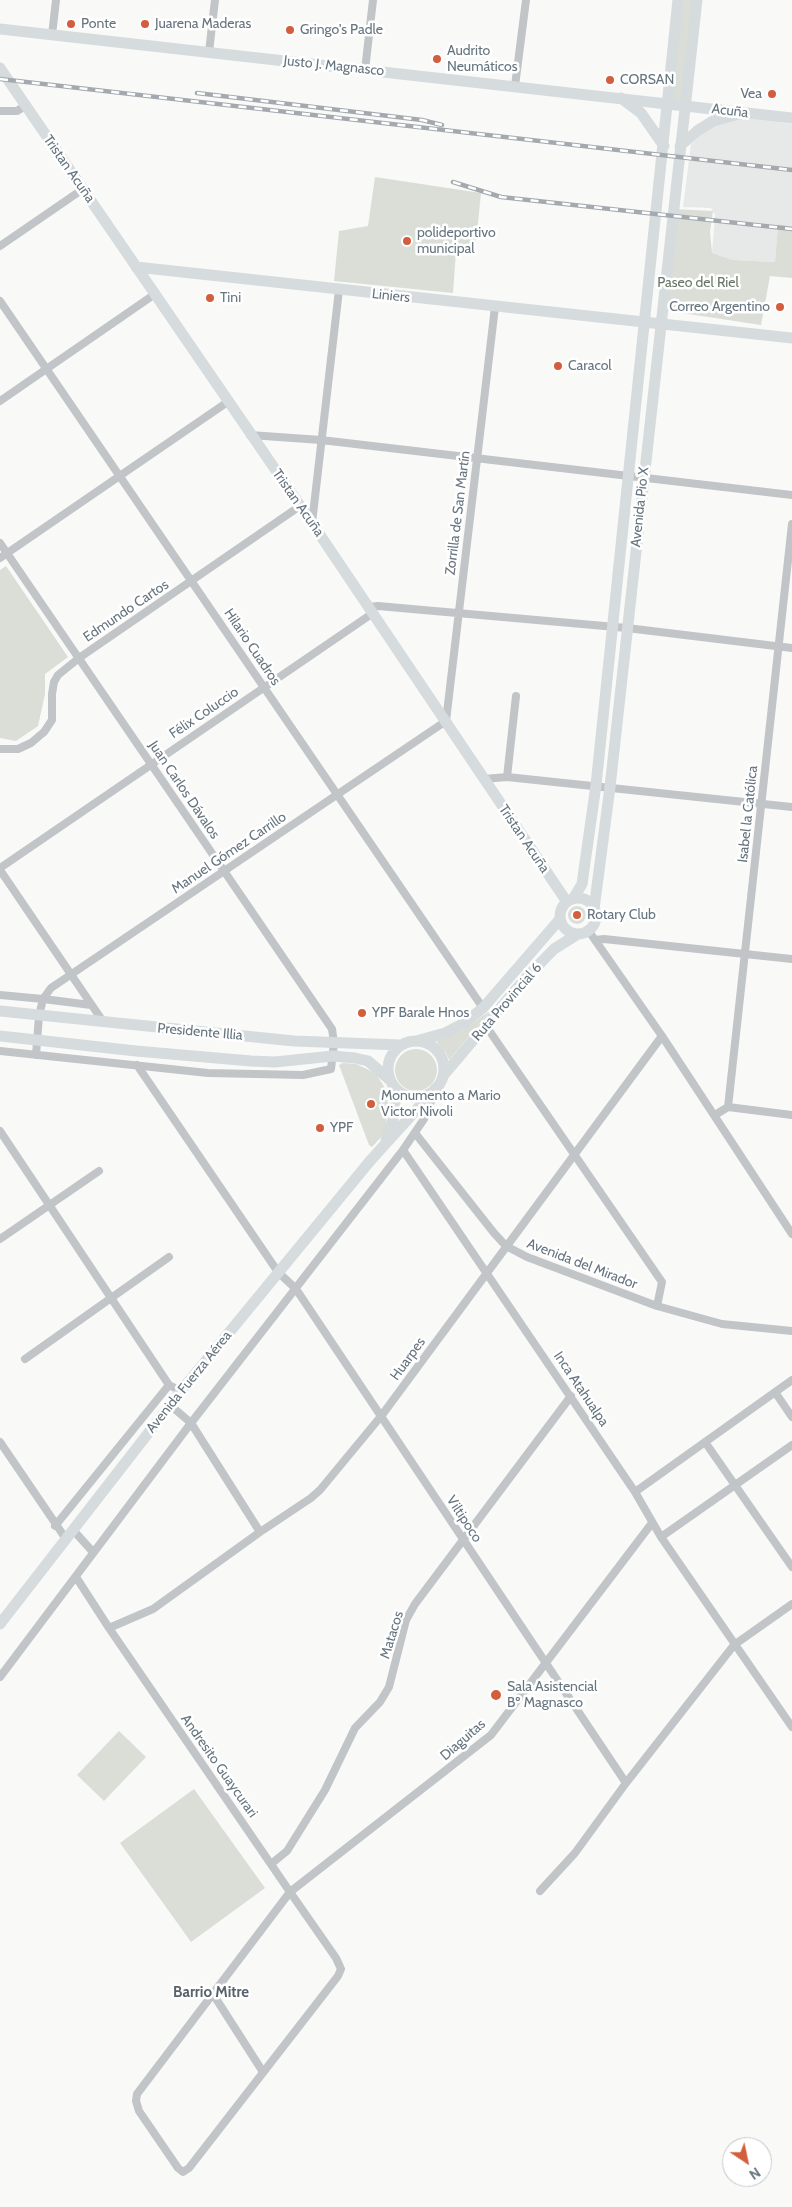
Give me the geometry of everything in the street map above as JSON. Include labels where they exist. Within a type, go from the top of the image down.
[{"type":"main road","name":"Avenida Pio X","points":[[570,900],[582,884],[596,785],[678,0]]},
{"type":"main road","name":"Avenida Pio X","points":[[594,909],[610,787],[697,0]]},
{"type":"main road","name":"Justo J. Magnasco","points":[[0,29],[668,103]]},
{"type":"main road","name":"Tristan Acuña","points":[[0,68],[229,401],[484,779],[570,900]]},
{"type":"main road","points":[[621,98],[641,113],[664,146]]},
{"type":"main road","name":"Acuña","points":[[668,103],[792,118]]},
{"type":"main road","points":[[680,146],[697,131],[713,121],[745,112]]},
{"type":"main road","name":"Liniers","points":[[136,267],[792,338]]},
{"type":"main road","points":[[583,899],[594,909],[595,920],[587,934],[566,930],[560,919],[561,910],[570,900],[583,899]]},
{"type":"main road","name":"Ruta Provincial 6","points":[[416,1041],[445,1033],[464,1023],[483,1008],[560,919]]},
{"type":"main road","name":"Ruta Provincial 6","points":[[384,1144],[439,1084],[523,981],[547,956],[564,941],[587,934]]},
{"type":"main road","name":"Presidente Illia","points":[[0,1011],[104,1023],[334,1044],[401,1045]]},
{"type":"main road","name":"Presidente Illia","points":[[0,1036],[251,1061],[275,1062],[333,1056],[368,1062],[391,1083]]},
{"type":"main road","points":[[384,1144],[393,1120],[395,1104],[391,1083],[388,1064],[390,1056],[401,1045],[416,1041],[432,1046],[438,1052],[442,1060],[439,1084],[422,1096],[406,1095],[391,1083]]},
{"type":"main road","name":"Avenida Fuerza Aérea","points":[[0,1624],[181,1391],[384,1144]]},
{"type":"street","points":[[52,35],[56,0]]},
{"type":"street","points":[[209,52],[216,0]]},
{"type":"street","points":[[365,70],[373,0]]},
{"type":"street","points":[[515,86],[526,0]]},
{"type":"street","points":[[0,111],[17,111],[25,106]]},
{"type":"street","points":[[0,246],[83,189]]},
{"type":"street","points":[[312,523],[339,290]]},
{"type":"street","points":[[0,401],[155,294]]},
{"type":"street","name":"Hilario Cuadros","points":[[0,301],[483,1008]]},
{"type":"street","name":"Zorrilla de San Martín","points":[[446,721],[495,307]]},
{"type":"street","points":[[3,555],[229,401]]},
{"type":"street","points":[[250,434],[477,457],[644,479],[792,495]]},
{"type":"street","name":"Edmundo Cartos","points":[[0,749],[18,749],[31,743],[44,732],[52,720],[54,682],[58,675],[79,658],[300,506]]},
{"type":"street","name":"Isabel la Católica","points":[[728,1108],[792,524]]},
{"type":"street","name":"Juan Carlos Dávalos","points":[[0,543],[3,555],[79,658],[332,1029],[333,1056]]},
{"type":"street","points":[[371,610],[378,606],[627,628],[792,648]]},
{"type":"street","name":"Félix Coluccio","points":[[0,869],[264,688],[371,610]]},
{"type":"street","points":[[506,777],[516,696]]},
{"type":"street","name":"Manuel Gómez Carrillo","points":[[43,998],[51,988],[446,721]]},
{"type":"street","points":[[484,779],[506,777],[596,785],[792,807]]},
{"type":"street","points":[[0,869],[104,1023]]},
{"type":"street","points":[[587,934],[604,939],[792,959]]},
{"type":"street","points":[[587,934],[662,1036],[792,1234]]},
{"type":"street","points":[[0,996],[43,998],[92,1006]]},
{"type":"street","points":[[36,1055],[43,998]]},
{"type":"street","points":[[486,1026],[662,1282],[657,1306]]},
{"type":"street","name":"Huarpes","points":[[109,1628],[153,1610],[320,1490],[382,1415],[662,1036]]},
{"type":"street","points":[[0,1051],[208,1073],[303,1075],[330,1069],[333,1056]]},
{"type":"street","name":"Viltipoco","points":[[136,1065],[278,1272],[296,1289],[382,1415],[626,1783]]},
{"type":"street","points":[[0,1677],[191,1423],[403,1150],[424,1119],[439,1084]]},
{"type":"street","points":[[715,1115],[728,1108],[792,1115]]},
{"type":"street","points":[[0,1131],[170,1385],[181,1391]]},
{"type":"street","name":"Avenida del Mirador","points":[[414,1134],[506,1246],[548,1266],[657,1306],[743,1328],[792,1331]]},
{"type":"street","name":"Inca Atahualpa","points":[[403,1150],[571,1396],[635,1492],[661,1537],[792,1727]]},
{"type":"street","points":[[0,1239],[99,1171]]},
{"type":"street","points":[[25,1360],[169,1257]]},
{"type":"street","points":[[635,1492],[792,1380]]},
{"type":"street","points":[[55,1526],[170,1385]]},
{"type":"street","points":[[775,1392],[792,1417]]},
{"type":"street","name":"Matacos","points":[[271,1864],[287,1851],[325,1790],[355,1728],[380,1702],[389,1687],[406,1620],[415,1604],[571,1396]]},
{"type":"street","points":[[170,1405],[191,1423],[260,1532]]},
{"type":"street","points":[[0,1442],[55,1526],[93,1552]]},
{"type":"street","points":[[705,1442],[792,1567]]},
{"type":"street","points":[[661,1537],[792,1445]]},
{"type":"street","name":"Diaguitas","points":[[264,2072],[189,2168],[183,2172],[178,2168],[139,2111],[136,2102],[137,2094],[290,1892],[482,1744],[491,1735],[652,1523]]},
{"type":"street","name":"Andresito Guaycurari","points":[[76,1577],[336,1958],[341,1969],[338,1976],[264,2072]]},
{"type":"street","points":[[540,1891],[575,1853],[626,1783],[734,1645],[792,1604]]},
{"type":"street","points":[[213,1994],[264,2072]]},
{"type":"shaded area","points":[[744,118],[792,124],[792,226],[778,224],[775,262],[733,260],[712,253],[715,215],[711,208],[683,207],[691,144],[701,134],[715,125]]},
{"type":"green space","points":[[678,0],[697,0],[684,105],[668,103]]},
{"type":"green space","name":"polideportivo municipal","points":[[375,177],[481,193],[475,252],[456,251],[453,293],[334,281],[339,231],[368,226]]},
{"type":"green space","name":"Paseo del Riel","points":[[673,209],[713,211],[710,232],[712,253],[733,260],[775,262],[778,224],[792,226],[792,278],[770,276],[761,325],[662,310]]},
{"type":"green space","points":[[6,566],[68,657],[45,674],[45,694],[38,726],[16,741],[0,738],[0,570]]},
{"type":"green space","points":[[577,906],[583,909],[586,915],[583,921],[577,924],[571,921],[568,915],[571,909]]},
{"type":"green space","points":[[491,1010],[449,1060],[436,1041],[464,1029]]},
{"type":"green space","points":[[420,1049],[428,1052],[434,1058],[437,1070],[434,1082],[428,1088],[412,1091],[404,1088],[398,1082],[395,1066],[398,1058],[404,1052]]},
{"type":"green space","points":[[343,1063],[356,1064],[376,1074],[385,1088],[388,1104],[386,1126],[384,1134],[372,1147],[369,1145],[339,1065]]},
{"type":"green space","points":[[119,1731],[146,1757],[104,1801],[77,1775]]},
{"type":"green space","points":[[194,1789],[265,1888],[191,1942],[120,1843]]},
{"type":"railway","points":[[0,79],[792,170]]},
{"type":"railway","points":[[197,93],[422,120],[442,125]]},
{"type":"railway","points":[[453,182],[501,197],[792,229]]},
{"type":"place","name":"Ponte","points":[[71,24]]},
{"type":"place","name":"Juarena Maderas","points":[[145,24]]},
{"type":"place","name":"Gringo's Padle","points":[[290,30]]},
{"type":"place","name":"Audrito Neumáticos","points":[[437,59]]},
{"type":"place","name":"CORSAN","points":[[610,80]]},
{"type":"place","name":"Vea","points":[[772,94]]},
{"type":"place","name":"polideportivo municipal","points":[[407,241]]},
{"type":"place","name":"Tini","points":[[210,298]]},
{"type":"place","name":"Correo Argentino","points":[[780,307]]},
{"type":"place","name":"Caracol","points":[[558,366]]},
{"type":"place","name":"Rotary Club","points":[[577,915]]},
{"type":"place","name":"YPF Barale Hnos","points":[[362,1013]]},
{"type":"place","name":"Monumento a Mario Victor Nivoli","points":[[371,1104]]},
{"type":"place","name":"YPF","points":[[320,1128]]},
{"type":"place","name":"Sala Asistencial Bº Magnasco","points":[[496,1695]]},
{"type":"district","name":"Barrio Mitre","points":[[211,1993]]}]
